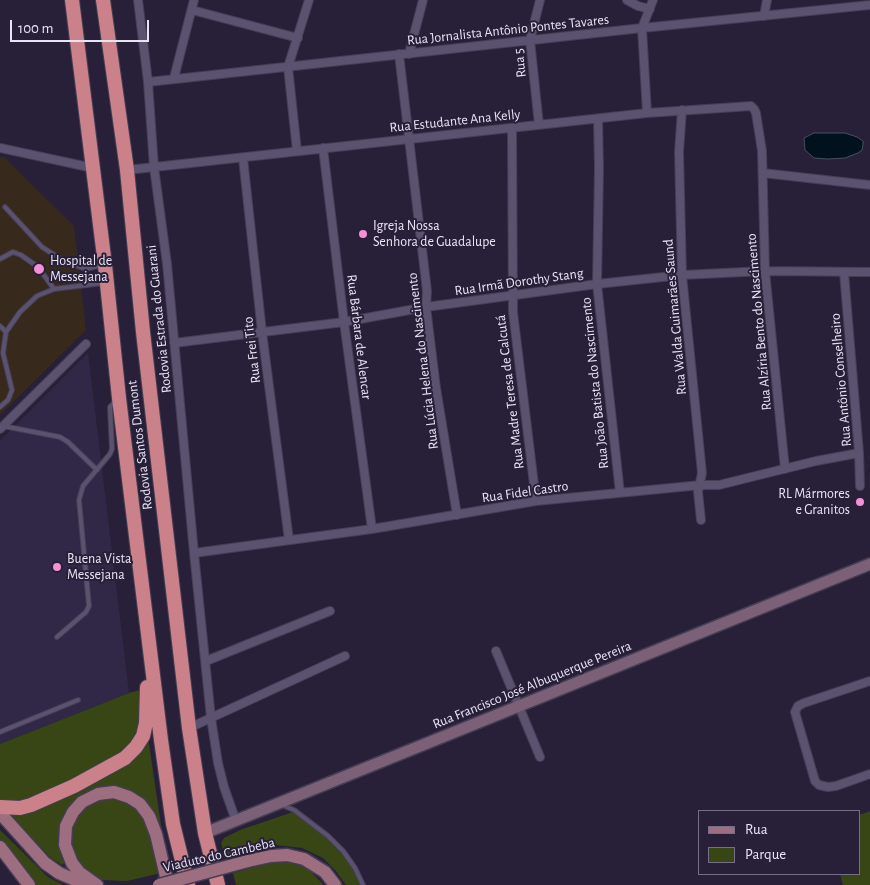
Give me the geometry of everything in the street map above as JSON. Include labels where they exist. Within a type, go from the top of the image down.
[{"type":"highway","name":"Rodovia Santos Dumont","points":[[72,0],[106,265],[119,398],[172,824],[188,885]]},
{"type":"highway","name":"Rodovia Santos Dumont","points":[[103,0],[128,170],[143,332],[190,728],[205,833],[218,884]]},
{"type":"highway","points":[[0,807],[20,808],[31,805],[126,758],[136,747],[143,736],[146,724],[147,627]]},
{"type":"main road","name":"Rua Francisco José Albuquerque Pereira","points":[[205,833],[870,564]]},
{"type":"main road","points":[[97,885],[79,872],[72,863],[65,845],[66,826],[72,812],[82,802],[98,794],[114,792],[129,796],[140,804],[149,816],[156,834],[168,885]]},
{"type":"main road","points":[[0,813],[45,863],[59,873],[87,885]]},
{"type":"main road","points":[[0,823],[26,842]]},
{"type":"main road","points":[[0,847],[29,885]]},
{"type":"main road","name":"Viaduto do Cambeba","points":[[159,885],[271,856],[304,859],[325,872],[335,885]]},
{"type":"street","name":"Rodovia Estrada do Guarani","points":[[138,0],[148,82],[154,167],[167,264],[211,718],[218,763],[236,821]]},
{"type":"street","points":[[174,78],[194,0]]},
{"type":"street","points":[[297,151],[288,67],[309,0]]},
{"type":"street","points":[[409,54],[423,0]]},
{"type":"street","name":"Rua 5","points":[[539,125],[530,40],[540,0]]},
{"type":"street","points":[[627,0],[638,6],[650,9]]},
{"type":"street","points":[[647,113],[642,28],[653,0]]},
{"type":"street","points":[[764,16],[767,0]]},
{"type":"street","points":[[863,0],[870,3]]},
{"type":"street","name":"Rua Jornalista Antônio Pontes Tavares","points":[[148,82],[870,3]]},
{"type":"street","points":[[192,10],[298,38]]},
{"type":"street","name":"Rua Lúcia Helena do Nascimento","points":[[399,54],[427,291],[426,307],[436,388],[457,515]]},
{"type":"street","name":"Rua Estudante Ana Kelly","points":[[128,170],[409,138],[598,120],[647,113],[748,106],[754,109],[756,113]]},
{"type":"street","name":"Rua Walda Guimarães Saund","points":[[682,110],[679,152],[682,275],[702,474],[698,492],[701,520]]},
{"type":"street","name":"Rua Alzíria Bento do Nascimento","points":[[756,113],[762,151],[765,271],[785,469]]},
{"type":"street","name":"Rua João Batista do Nascimento","points":[[598,120],[597,284],[620,494]]},
{"type":"street","name":"Rua Madre Teresa de Calcutá","points":[[512,129],[512,312],[536,502]]},
{"type":"street","points":[[0,148],[93,168]]},
{"type":"street","name":"Rua Bárbara de Alencar","points":[[323,148],[372,529]]},
{"type":"street","name":"Rua Frei Tito","points":[[243,158],[288,540]]},
{"type":"street","points":[[763,173],[870,185]]},
{"type":"street","name":"Rua Irmã Dorothy Stang","points":[[174,342],[344,322],[426,307],[597,284],[682,275],[765,271],[870,272]]},
{"type":"street","name":"Rua Antônio Conselheiro","points":[[844,272],[860,486]]},
{"type":"street","points":[[1,427],[86,344]]},
{"type":"street","name":"Rua Fidel Castro","points":[[194,553],[372,529],[536,502],[701,485],[718,486],[859,453]]},
{"type":"street","points":[[206,661],[330,611]]},
{"type":"street","points":[[496,651],[540,757]]},
{"type":"street","points":[[190,728],[345,656]]},
{"type":"street","points":[[870,681],[804,703],[798,706],[795,712],[815,781],[822,787],[828,787],[870,774]]},
{"type":"lane","points":[[5,207],[42,246],[59,258],[85,269],[106,265]]},
{"type":"lane","points":[[0,259],[13,252],[20,254],[38,266],[54,289]]},
{"type":"lane","points":[[0,407],[8,400],[12,390],[3,353],[6,332],[20,312],[38,296],[54,289],[108,283]]},
{"type":"lane","points":[[0,326],[6,332]]},
{"type":"lane","points":[[57,637],[86,612],[89,606],[79,500],[83,486],[110,454],[112,449],[110,407],[119,398]]},
{"type":"lane","points":[[1,427],[60,437],[68,442],[97,470]]},
{"type":"lane","points":[[0,732],[78,700]]},
{"type":"lane","points":[[280,804],[294,810],[328,836],[355,868],[362,885]]},
{"type":"shaded area","name":"Hospital de Messejana","points":[[0,157],[4,157],[74,226],[86,330],[0,415]]},
{"type":"shaded area","name":"Buena Vista Messejana","points":[[88,353],[129,693],[0,744],[0,441]]},
{"type":"green space","points":[[140,690],[141,723],[130,750],[28,803],[0,801],[0,744]]},
{"type":"green space","points":[[148,737],[163,839],[156,821],[115,789],[70,809],[66,861],[62,865],[51,858],[8,813],[119,770],[134,759]]},
{"type":"green space","points":[[110,798],[124,800],[135,806],[145,816],[161,873],[127,881],[102,880],[90,875],[72,855],[70,829],[76,816],[85,807],[97,800]]},
{"type":"green space","points":[[870,811],[870,885],[843,885],[840,875],[860,875],[860,815]]},
{"type":"green space","points":[[293,812],[324,835],[343,855],[355,872],[361,885],[346,885],[323,858],[302,848],[276,845],[257,847],[225,857],[221,843],[224,838],[240,830]]},
{"type":"green space","points":[[0,830],[48,877],[63,885],[36,885],[0,839]]},
{"type":"green space","points":[[272,862],[297,864],[309,870],[324,885],[236,885],[233,873]]},
{"type":"water","points":[[814,133],[845,133],[857,137],[863,141],[862,150],[845,158],[814,158],[805,150],[804,138]]},
{"type":"place","name":"Igreja Nossa Senhora de Guadalupe","points":[[363,234]]},
{"type":"place","name":"Hospital de Messejana","points":[[39,269]]},
{"type":"place","name":"RL Mármores e Granitos","points":[[860,502]]},
{"type":"place","name":"Buena Vista Messejana","points":[[57,567]]}]
